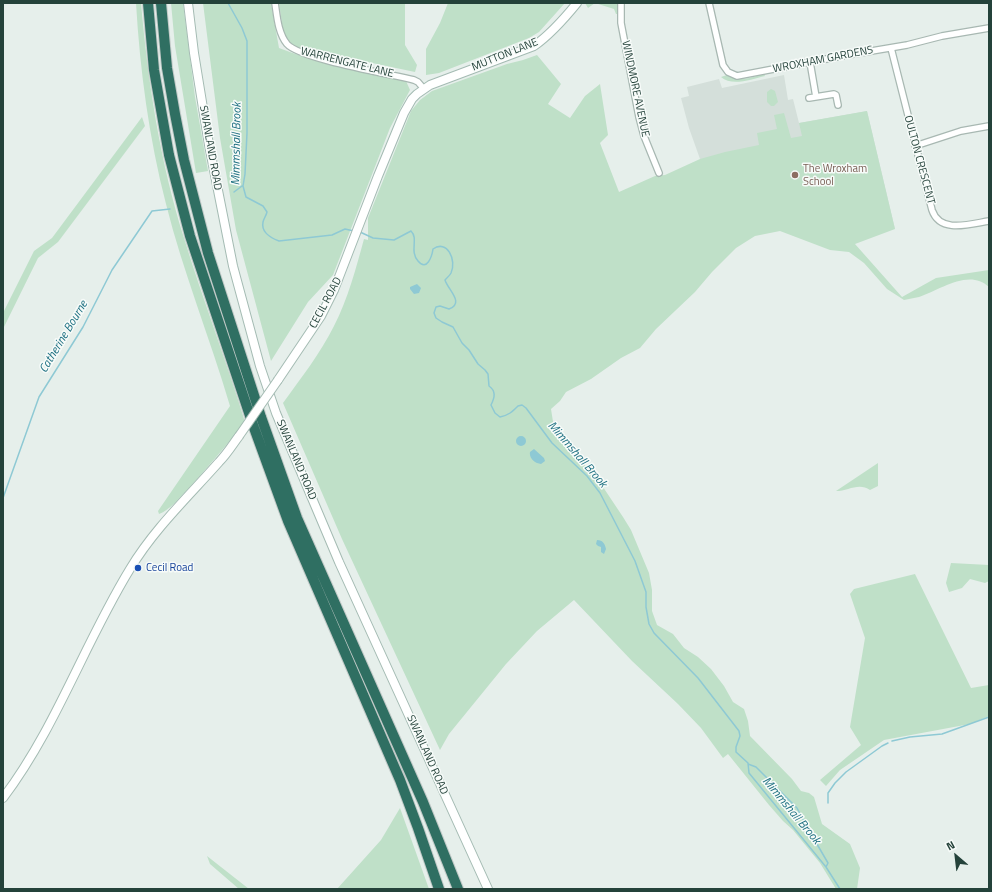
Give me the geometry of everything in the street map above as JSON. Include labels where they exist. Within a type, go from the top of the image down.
[{"type":"highway","points":[[148,3],[154,70],[169,155],[190,236],[206,286],[253,425],[288,521],[400,780],[438,889]]},
{"type":"highway","points":[[161,3],[175,114],[190,184],[221,297],[261,417],[297,518],[422,802],[458,889]]},
{"type":"main road","name":"SWANLAND ROAD","points":[[188,3],[215,175],[233,266],[260,366],[276,413],[339,562],[488,889]]},
{"type":"main road","name":"MUTTON LANE","points":[[422,90],[440,81],[534,46],[558,26],[577,3]]},
{"type":"main road","name":"CECIL ROAD","points":[[3,798],[45,734],[105,612],[131,568],[159,527],[221,461],[321,316],[334,290],[378,176],[404,114],[412,99],[422,90]]},
{"type":"street","name":"WARRENGATE LANE","points":[[275,3],[283,39],[294,50],[332,62],[414,80],[418,82],[422,90]]},
{"type":"street","name":"WINDMORE AVENUE","points":[[621,3],[621,23],[639,116],[644,136],[659,173]]},
{"type":"street","name":"WROXHAM GARDENS","points":[[708,3],[726,69],[733,75],[744,76],[989,28]]},
{"type":"street","name":"OULTON CRESCENT","points":[[891,48],[915,146],[932,210],[936,218],[940,222],[950,226],[989,221]]},
{"type":"street","points":[[810,62],[816,97]]},
{"type":"street","points":[[809,98],[834,94],[836,95],[838,105]]},
{"type":"street","points":[[915,146],[961,131],[989,126]]},
{"type":"shaded area","name":"The Wroxham School","points":[[784,75],[788,100],[793,99],[799,123],[867,111],[895,229],[700,159],[689,128],[681,98],[689,96],[687,87],[719,79],[722,88]]},
{"type":"green space","points":[[136,3],[141,3],[151,92],[168,180],[191,261],[245,422],[187,490],[170,507],[159,514],[158,511],[230,406],[180,255],[160,179],[146,104]]},
{"type":"green space","points":[[171,3],[183,3],[195,97],[208,171],[196,173],[175,46]]},
{"type":"green space","points":[[203,3],[271,3],[279,48],[326,63],[406,81],[410,90],[390,128],[333,275],[308,302],[271,361],[236,230],[220,138]]},
{"type":"green space","points":[[279,3],[405,3],[405,45],[417,65],[415,72],[296,47],[287,41],[283,30]]},
{"type":"green space","points":[[448,3],[565,3],[539,32],[529,38],[439,73],[426,75],[426,49],[440,23]]},
{"type":"green space","points":[[585,3],[595,3],[588,8]]},
{"type":"green space","points":[[595,3],[619,3],[618,14],[616,14],[614,9]]},
{"type":"green space","points":[[537,55],[561,84],[548,104],[570,118],[585,96],[600,84],[608,135],[600,143],[619,192],[655,176],[665,175],[700,159],[759,145],[757,133],[777,129],[774,115],[784,113],[791,138],[802,136],[799,123],[867,111],[895,229],[855,244],[902,297],[936,278],[989,270],[989,287],[981,282],[964,280],[954,282],[919,297],[904,300],[887,289],[864,263],[849,252],[830,250],[780,231],[755,236],[736,248],[695,292],[656,329],[640,348],[621,358],[591,379],[566,392],[560,401],[551,409],[554,428],[603,487],[631,530],[649,573],[652,590],[652,611],[657,625],[673,634],[684,648],[698,657],[711,669],[724,686],[733,702],[744,709],[748,721],[750,736],[792,779],[801,791],[809,793],[814,797],[822,824],[850,844],[860,868],[857,889],[836,889],[820,863],[793,830],[769,805],[728,754],[723,758],[701,728],[632,661],[574,600],[537,631],[506,664],[449,734],[440,750],[342,539],[283,403],[329,336],[339,316],[351,283],[364,239],[368,240],[368,218],[411,111],[420,100],[432,91],[507,64]]},
{"type":"green space","points":[[764,74],[765,76],[736,82],[726,80],[721,77],[727,75],[740,79]]},
{"type":"green space","points":[[771,89],[775,91],[778,102],[774,106],[771,106],[767,102],[767,92]]},
{"type":"green space","points":[[142,117],[145,126],[58,242],[38,258],[3,329],[3,313],[34,251],[52,238]]},
{"type":"green space","points":[[878,463],[878,486],[870,490],[858,487],[836,491]]},
{"type":"green space","points":[[951,563],[989,565],[989,581],[985,583],[970,579],[962,588],[949,592],[946,583]]},
{"type":"green space","points":[[915,574],[971,688],[989,685],[989,716],[970,724],[884,740],[840,770],[826,786],[820,780],[861,745],[850,727],[865,638],[850,594],[854,589]]},
{"type":"green space","points":[[400,808],[429,889],[337,889],[381,840]]},
{"type":"green space","points":[[207,856],[249,889],[239,889],[210,864]]},
{"type":"water","points":[[417,284],[421,288],[419,293],[414,294],[410,287]]},
{"type":"water","points":[[519,436],[523,436],[525,437],[525,445],[519,446],[516,443],[516,439]]},
{"type":"water","points":[[534,449],[544,458],[545,461],[541,464],[537,463],[531,457],[530,452]]},
{"type":"water","points":[[597,540],[604,544],[606,549],[604,554],[601,552],[601,547],[596,544]]},
{"type":"waterway","name":"Mimmshall Brook","points":[[228,3],[242,28],[247,41],[247,133],[243,186],[246,197],[263,206],[267,212],[263,222],[265,232],[279,241],[332,235],[345,229],[354,231]]},
{"type":"waterway","name":"Catherine Bourne","points":[[234,192],[242,186]]},
{"type":"waterway","name":"Catherine Bourne","points":[[3,498],[39,397],[83,327],[112,270],[152,211],[170,209]]},
{"type":"waterway","name":"Mimmshall Brook","points":[[360,232],[373,238],[394,240],[411,231],[414,238],[415,257],[421,264],[424,265],[428,262],[432,255],[433,249],[443,247],[450,252],[453,268],[451,274],[445,280],[456,300],[456,303],[449,309],[440,306],[436,307],[434,313],[436,318],[453,327],[462,343],[469,350],[478,364],[488,374],[489,386],[493,390],[494,394],[491,405],[495,413],[500,417],[510,413],[518,406],[522,405],[526,408],[552,443],[587,476],[600,493],[635,561],[646,592],[646,607],[649,624],[654,633],[698,678],[739,731],[740,736],[736,747],[736,752],[748,763],[749,773],[826,867],[840,889]]},
{"type":"waterway","points":[[892,741],[910,737],[942,734],[989,717]]},
{"type":"waterway","points":[[828,803],[828,793],[835,783],[846,772],[888,743]]},
{"type":"waterway","name":"Mimmshall Brook","points":[[748,764],[756,767],[797,808],[828,863],[826,867]]},
{"type":"place","name":"The Wroxham School","points":[[795,175]]},
{"type":"place","name":"Cecil Road","points":[[138,568]]}]
